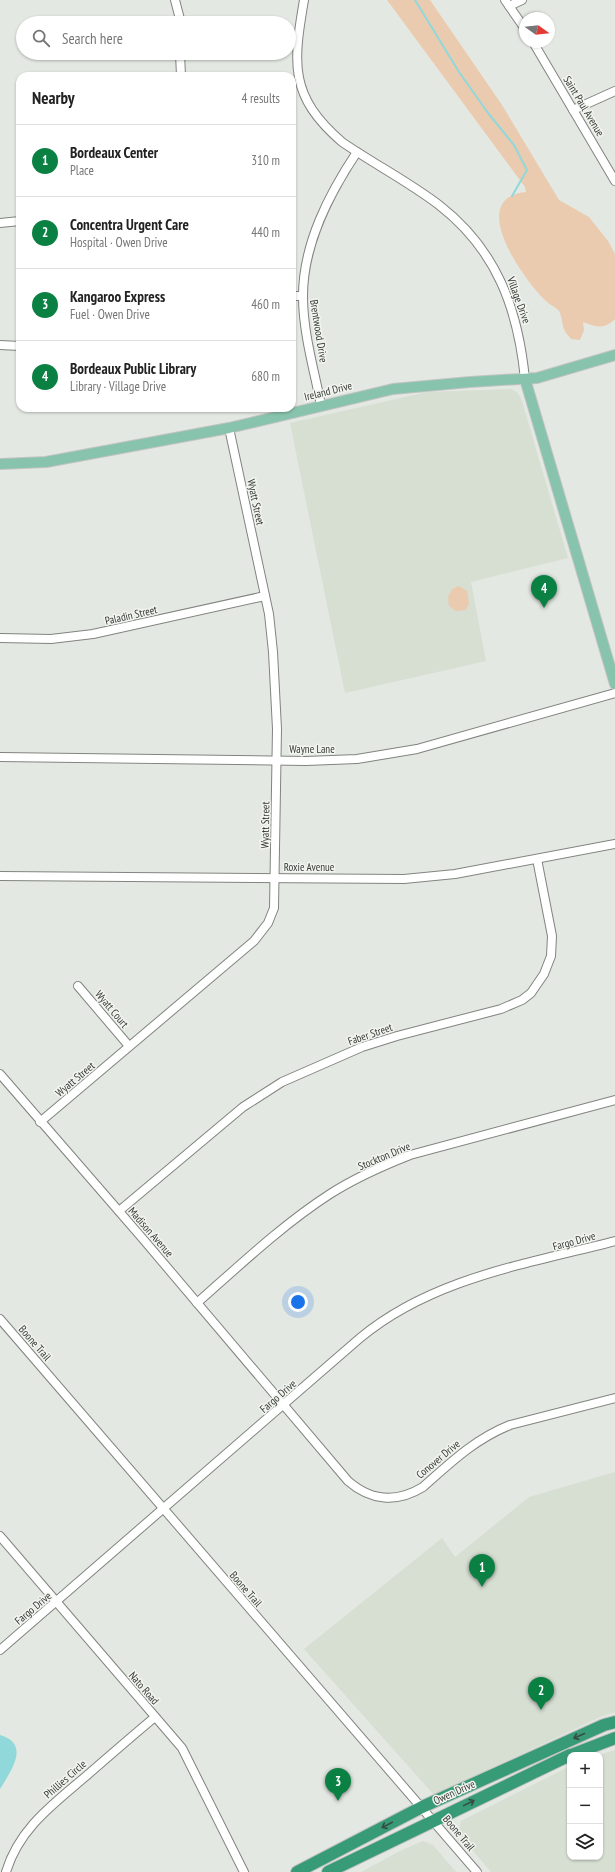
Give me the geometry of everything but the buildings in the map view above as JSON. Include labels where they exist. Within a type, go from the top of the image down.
[{"type":"highway","name":"Owen Drive","points":[[297,1872],[422,1807],[604,1725],[615,1722]]},
{"type":"highway","name":"Owen Drive","points":[[578,1752],[615,1738]]},
{"type":"highway","name":"Owen Drive","points":[[328,1872],[567,1756]]},
{"type":"main road","name":"Ireland Drive","points":[[296,411],[393,389],[537,378],[615,355]]},
{"type":"main road","name":"Village Drive","points":[[525,379],[615,684]]},
{"type":"main road","name":"Ireland Drive","points":[[0,464],[46,462],[228,428],[293,412]]},
{"type":"street","points":[[175,0],[179,16]]},
{"type":"street","name":"Village Drive","points":[[304,0],[296,44],[296,58],[301,86],[309,104],[320,120],[342,142],[440,206],[457,221],[484,252],[505,289],[515,317],[525,379]]},
{"type":"street","points":[[519,20],[507,3],[522,0]]},
{"type":"street","name":"Saint Paul Avenue","points":[[537,48],[615,180]]},
{"type":"street","points":[[180,60],[181,72]]},
{"type":"street","points":[[573,110],[615,91]]},
{"type":"street","name":"Brentwood Drive","points":[[321,405],[306,333],[303,296],[306,264],[320,218],[331,194],[357,152]]},
{"type":"street","points":[[0,223],[16,221]]},
{"type":"street","points":[[296,296],[303,296]]},
{"type":"street","points":[[0,345],[16,346]]},
{"type":"street","name":"Wyatt Street","points":[[40,1122],[254,941],[265,929],[274,908],[277,760],[273,652],[265,596],[228,428]]},
{"type":"street","name":"Paladin Street","points":[[0,638],[51,639],[93,634],[265,596]]},
{"type":"street","name":"Wayne Lane","points":[[0,757],[329,761],[388,755],[417,749],[615,694]]},
{"type":"street","name":"Roxie Avenue","points":[[0,876],[275,878],[426,877],[538,859],[615,844]]},
{"type":"street","name":"Faber Street","points":[[119,1212],[244,1107],[282,1082],[362,1047],[397,1036],[506,1007],[522,1000],[530,993],[544,974],[552,946],[552,936],[538,859]]},
{"type":"street","name":"Wyatt Court","points":[[78,986],[129,1046]]},
{"type":"street","name":"Madison Avenue","points":[[0,1074],[284,1405]]},
{"type":"street","name":"Stockton Drive","points":[[197,1303],[304,1212],[330,1194],[377,1169],[410,1155],[615,1100]]},
{"type":"street","name":"Fargo Drive","points":[[0,1650],[376,1326],[406,1306],[427,1295],[473,1278],[615,1241]]},
{"type":"street","name":"Boone Trail","points":[[0,1319],[311,1682],[434,1820],[477,1872]]},
{"type":"street","name":"Conover Drive","points":[[284,1405],[348,1481],[365,1494],[386,1498],[405,1496],[423,1487],[472,1445],[494,1432],[510,1426],[615,1398]]},
{"type":"street","name":"Nato Road","points":[[0,1536],[182,1748],[244,1872]]},
{"type":"street","name":"Phillies Circle","points":[[6,1872],[14,1850],[22,1837],[41,1814],[155,1716]]},
{"type":"shaded area","points":[[387,0],[430,0],[502,105],[559,200],[589,217],[608,241],[615,254],[615,319],[607,325],[592,325],[583,322],[584,330],[580,340],[571,339],[563,327],[559,311],[546,301],[525,276],[505,241],[500,224],[500,209],[508,198],[526,192],[525,187]]},
{"type":"shaded area","points":[[511,389],[517,392],[522,401],[568,558],[471,582],[486,661],[345,693],[290,423],[427,392]]},
{"type":"shaded area","points":[[459,586],[467,591],[469,603],[466,610],[456,611],[449,606],[448,597],[452,589]]},
{"type":"shaded area","points":[[615,1472],[615,1712],[600,1717],[434,1795],[304,1649],[442,1538],[455,1557],[529,1497]]},
{"type":"shaded area","points":[[615,1750],[615,1872],[491,1872],[463,1839],[459,1829],[461,1821],[567,1768],[567,1860],[603,1860],[603,1754]]},
{"type":"shaded area","points":[[423,1841],[433,1845],[456,1872],[361,1872],[400,1851]]},
{"type":"water","points":[[0,1735],[9,1739],[15,1745],[17,1751],[13,1766],[0,1789]]},
{"type":"waterway","points":[[415,0],[459,72],[488,113],[514,145],[527,170],[512,196]]},
{"type":"place","name":"Bordeaux Public Library","points":[[544,608]]},
{"type":"place","name":"Bordeaux Center","points":[[482,1587]]},
{"type":"place","name":"Concentra Urgent Care","points":[[541,1710]]},
{"type":"place","name":"Kangaroo Express","points":[[338,1801]]}]
